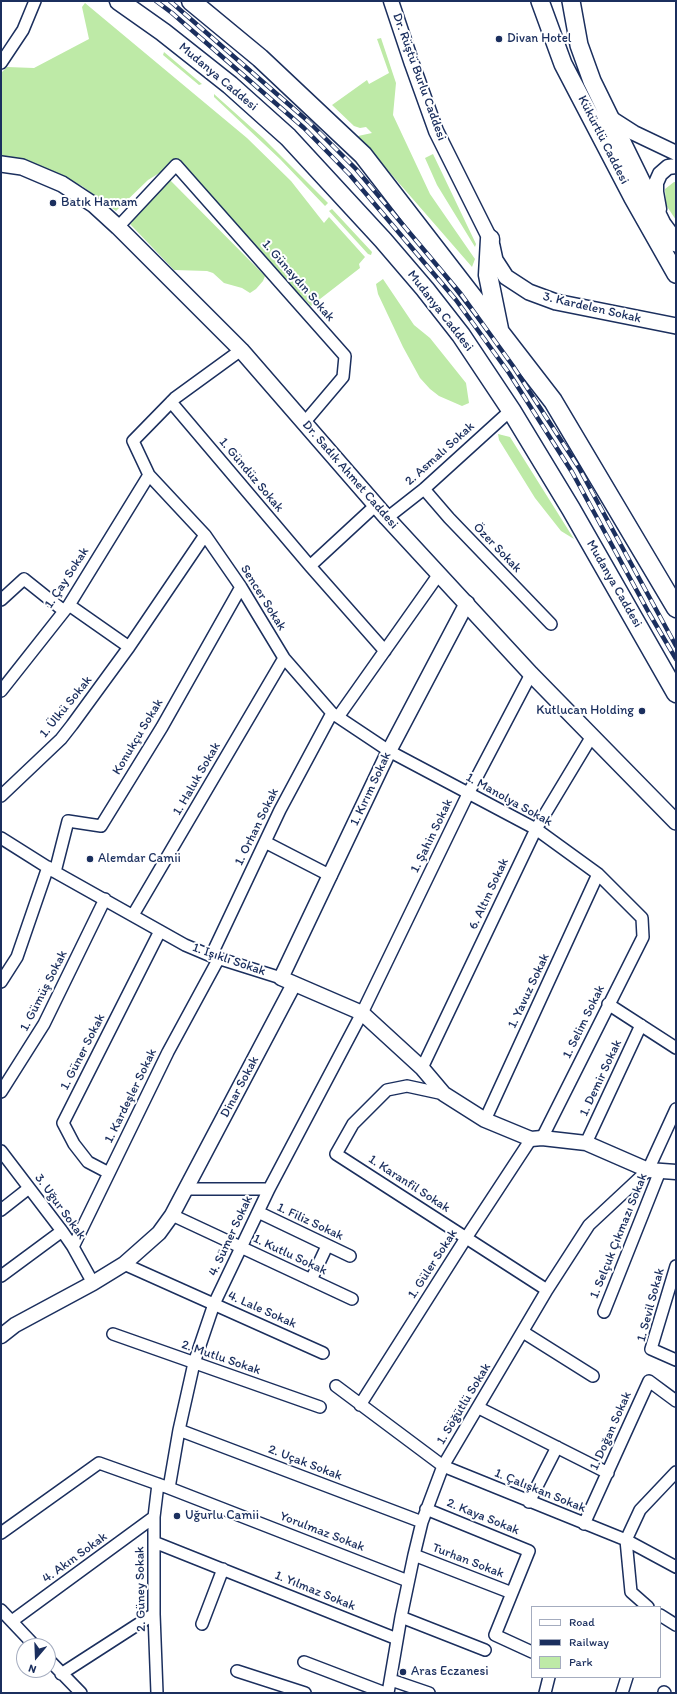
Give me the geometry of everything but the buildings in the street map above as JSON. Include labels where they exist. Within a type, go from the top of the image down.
[{"type":"highway","name":"Mudanya Caddesi","points":[[119,1],[163,32],[230,85],[288,137],[383,240],[425,289],[461,335],[510,410],[571,509],[676,693]]},
{"type":"highway","points":[[191,1],[260,58],[363,156],[553,401],[676,608]]},
{"type":"highway","points":[[490,239],[488,275],[500,334]]},
{"type":"main road","name":"Kükürtlü Caddesi","points":[[540,1],[563,64],[633,198],[676,274]]},
{"type":"main road","name":"Kükürtlü Caddesi","points":[[570,1],[579,45],[592,81],[662,224],[676,244]]},
{"type":"main road","name":"Dr. Sadık Ahmet Caddesi","points":[[1,164],[22,167],[62,184],[94,205],[118,227],[241,350],[387,518],[531,674],[676,822]]},
{"type":"main road","name":"3. Kardelen Sokak","points":[[490,239],[495,260],[506,277],[530,292],[556,302],[676,326]]},
{"type":"street","points":[[1,63],[23,30],[35,1]]},
{"type":"street","name":"Dr. Rüştü Burlu Caddesi","points":[[391,1],[436,131],[490,239]]},
{"type":"street","points":[[609,117],[634,133],[676,153]]},
{"type":"street","name":"1. Günaydın Sokak","points":[[118,227],[176,165],[345,356],[343,377],[304,423]]},
{"type":"street","points":[[662,224],[656,192],[656,183],[660,174],[668,167],[676,166]]},
{"type":"street","points":[[171,402],[241,350]]},
{"type":"street","name":"Sencer Sokak","points":[[171,402],[133,441],[149,475],[205,535],[241,587],[284,658],[335,715],[390,751]]},
{"type":"street","name":"1. Gündüz Sokak","points":[[171,402],[310,566],[385,651]]},
{"type":"street","name":"2. Asmalı Sokak","points":[[387,518],[424,489],[510,410]]},
{"type":"street","name":"1. Çay Sokak","points":[[1,691],[66,608],[149,475]]},
{"type":"street","name":"Özer Sokak","points":[[424,489],[449,518],[551,624]]},
{"type":"street","points":[[310,566],[376,504]]},
{"type":"street","name":"1. Ülkü Sokak","points":[[1,796],[61,738],[92,699],[205,535]]},
{"type":"street","name":"1. Orhan Sokak","points":[[215,957],[280,810],[335,715],[385,651],[440,574]]},
{"type":"street","points":[[1,600],[24,579],[66,608],[129,647]]},
{"type":"street","name":"Konukçu Sokak","points":[[52,870],[68,821],[101,826],[162,727],[241,587]]},
{"type":"street","name":"1. Kırım Sokak","points":[[287,981],[330,876],[390,751],[466,603]]},
{"type":"street","name":"1. Haluk Sokak","points":[[133,915],[284,658]]},
{"type":"street","name":"1. Şahin Sokak","points":[[362,1013],[468,794],[531,674]]},
{"type":"street","name":"6. Altın Sokak","points":[[422,1068],[536,828],[592,736]]},
{"type":"street","name":"1. Manolya Sokak","points":[[390,751],[468,794],[536,828],[598,874],[642,918]]},
{"type":"street","name":"1. Işıklı Sokak","points":[[1,838],[52,870],[185,945],[215,957],[287,981],[362,1013],[422,1068],[444,1094],[485,1120],[537,1138],[586,1143],[654,1171],[676,1172]]},
{"type":"street","points":[[265,842],[330,876]]},
{"type":"street","points":[[3,976],[17,957],[52,870]]},
{"type":"street","name":"1. Yavuz Sokak","points":[[485,1120],[598,874]]},
{"type":"street","name":"1. Gümüş Sokak","points":[[1,1092],[44,1024],[105,899]]},
{"type":"street","name":"1. Selim Sokak","points":[[537,1138],[642,937],[642,918]]},
{"type":"street","name":"1. Güner Sokak","points":[[109,1173],[88,1162],[74,1144],[63,1123],[160,931]]},
{"type":"street","name":"1. Kardeşler Sokak","points":[[73,1248],[215,957]]},
{"type":"street","name":"Dinar Sokak","points":[[1,1336],[15,1325],[93,1283],[124,1264],[159,1232],[172,1215],[186,1189],[287,981]]},
{"type":"street","points":[[608,1004],[676,1048]]},
{"type":"street","name":"4. Sümer Sokak","points":[[170,1488],[179,1430],[194,1363],[214,1304],[269,1189],[362,1013]]},
{"type":"street","name":"1. Demir Sokak","points":[[586,1143],[641,1025]]},
{"type":"street","name":"1. Işıklı Sokak","points":[[336,1154],[353,1124],[387,1090],[407,1086],[444,1094]]},
{"type":"street","name":"1. Selçuk Çıkmazı Sokak","points":[[604,1312],[676,1109]]},
{"type":"street","name":"1. Güler Sokak","points":[[360,1404],[466,1238],[537,1138]]},
{"type":"street","name":"3. Uğur Sokak","points":[[1,1151],[62,1231],[93,1283]]},
{"type":"street","name":"1. Karanfil Sokak","points":[[336,1154],[547,1290]]},
{"type":"street","name":"1. Söğütlü Sokak","points":[[386,1693],[391,1680],[408,1581],[422,1522],[443,1466],[479,1408],[547,1290],[590,1225],[654,1171]]},
{"type":"street","points":[[1,1210],[29,1188]]},
{"type":"street","points":[[186,1189],[269,1189]]},
{"type":"street","name":"1. Filiz Sokak","points":[[258,1212],[350,1256]]},
{"type":"street","name":"1. Kutlu Sokak","points":[[172,1215],[352,1299]]},
{"type":"street","points":[[1,1276],[62,1231]]},
{"type":"street","points":[[311,1280],[327,1246]]},
{"type":"street","name":"4. Lale Sokak","points":[[124,1264],[323,1353]]},
{"type":"street","name":"1. Sevil Sokak","points":[[676,1266],[651,1349],[676,1360]]},
{"type":"street","points":[[523,1332],[593,1376]]},
{"type":"street","name":"2. Mutlu Sokak","points":[[113,1334],[320,1407]]},
{"type":"street","name":"1. Doğan Sokak","points":[[584,1524],[649,1381],[676,1401]]},
{"type":"street","name":"1. Çalışkan Sokak","points":[[336,1386],[443,1466],[626,1540],[676,1567]]},
{"type":"street","points":[[479,1408],[608,1473]]},
{"type":"street","name":"2. Uçak Sokak","points":[[179,1430],[422,1522]]},
{"type":"street","points":[[529,1502],[557,1447]]},
{"type":"street","name":"Yorulmaz Sokak","points":[[1,1533],[99,1462],[170,1488],[408,1581]]},
{"type":"street","points":[[647,1606],[631,1592],[626,1540],[640,1510],[676,1472]]},
{"type":"street","name":"2. Güney Sokak","points":[[158,1484],[154,1517],[154,1614],[158,1693]]},
{"type":"street","name":"2. Kaya Sokak","points":[[426,1510],[529,1551],[512,1593]]},
{"type":"street","name":"4. Akın Sokak","points":[[12,1621],[154,1517]]},
{"type":"street","name":"1. Yılmaz Sokak","points":[[154,1542],[397,1639]]},
{"type":"street","name":"Turhan Sokak","points":[[414,1555],[512,1593]]},
{"type":"street","points":[[202,1624],[223,1569]]},
{"type":"street","points":[[512,1593],[494,1635],[531,1652]]},
{"type":"street","points":[[1,1610],[28,1638]]},
{"type":"street","points":[[61,1674],[154,1614]]},
{"type":"street","points":[[661,1616],[676,1625]]},
{"type":"street","points":[[401,1617],[485,1650]]},
{"type":"street","points":[[304,1662],[386,1693]]},
{"type":"street","points":[[56,1668],[80,1693]]},
{"type":"street","points":[[237,1671],[305,1693]]},
{"type":"street","points":[[545,1693],[549,1678]]},
{"type":"street","points":[[622,1693],[627,1678]]},
{"type":"street","points":[[391,1680],[429,1693]]},
{"type":"green space","points":[[85,3],[247,138],[291,181],[324,223],[329,217],[365,257],[359,264],[360,268],[311,306],[271,266],[187,172],[161,172],[148,180],[116,211],[82,186],[53,173],[1,160],[1,73],[7,67],[34,68],[89,39],[82,7]]},
{"type":"green space","points":[[381,38],[396,83],[393,115],[430,194],[475,259],[472,267],[358,136],[372,133],[366,127],[360,128],[354,126],[332,105],[367,80],[369,84],[389,73],[377,39]]},
{"type":"green space","points":[[164,52],[202,84],[199,85],[163,55]]},
{"type":"green space","points":[[214,94],[263,138],[328,203],[325,206],[280,159],[214,97]]},
{"type":"green space","points":[[433,154],[476,244],[475,247],[437,185],[425,158]]},
{"type":"green space","points":[[170,180],[265,276],[263,281],[256,289],[250,293],[242,288],[224,283],[213,273],[207,271],[174,270],[130,224]]},
{"type":"green space","points":[[676,182],[676,220],[666,205],[665,189]]},
{"type":"green space","points":[[332,209],[372,252],[371,255],[368,254],[329,211]]},
{"type":"green space","points":[[383,279],[414,325],[430,338],[466,383],[469,403],[462,406],[439,396],[420,378],[403,347],[378,294],[376,284]]},
{"type":"green space","points":[[498,434],[510,437],[574,539],[561,531],[535,498],[499,440]]},
{"type":"railway","points":[[156,1],[172,13],[304,128],[350,175],[456,300],[509,373],[572,472],[649,613],[676,659]]},
{"type":"railway","points":[[170,1],[309,122],[356,169],[461,294],[513,366],[579,468],[676,646]]},
{"type":"place","name":"Divan Hotel","points":[[499,39]]},
{"type":"place","name":"Batık Hamam","points":[[53,203]]},
{"type":"place","name":"Kutlucan Holding","points":[[642,711]]},
{"type":"place","name":"Alemdar Camii","points":[[90,859]]},
{"type":"place","name":"Uğurlu Camii","points":[[177,1516]]},
{"type":"place","name":"Aras Eczanesi","points":[[403,1672]]}]
